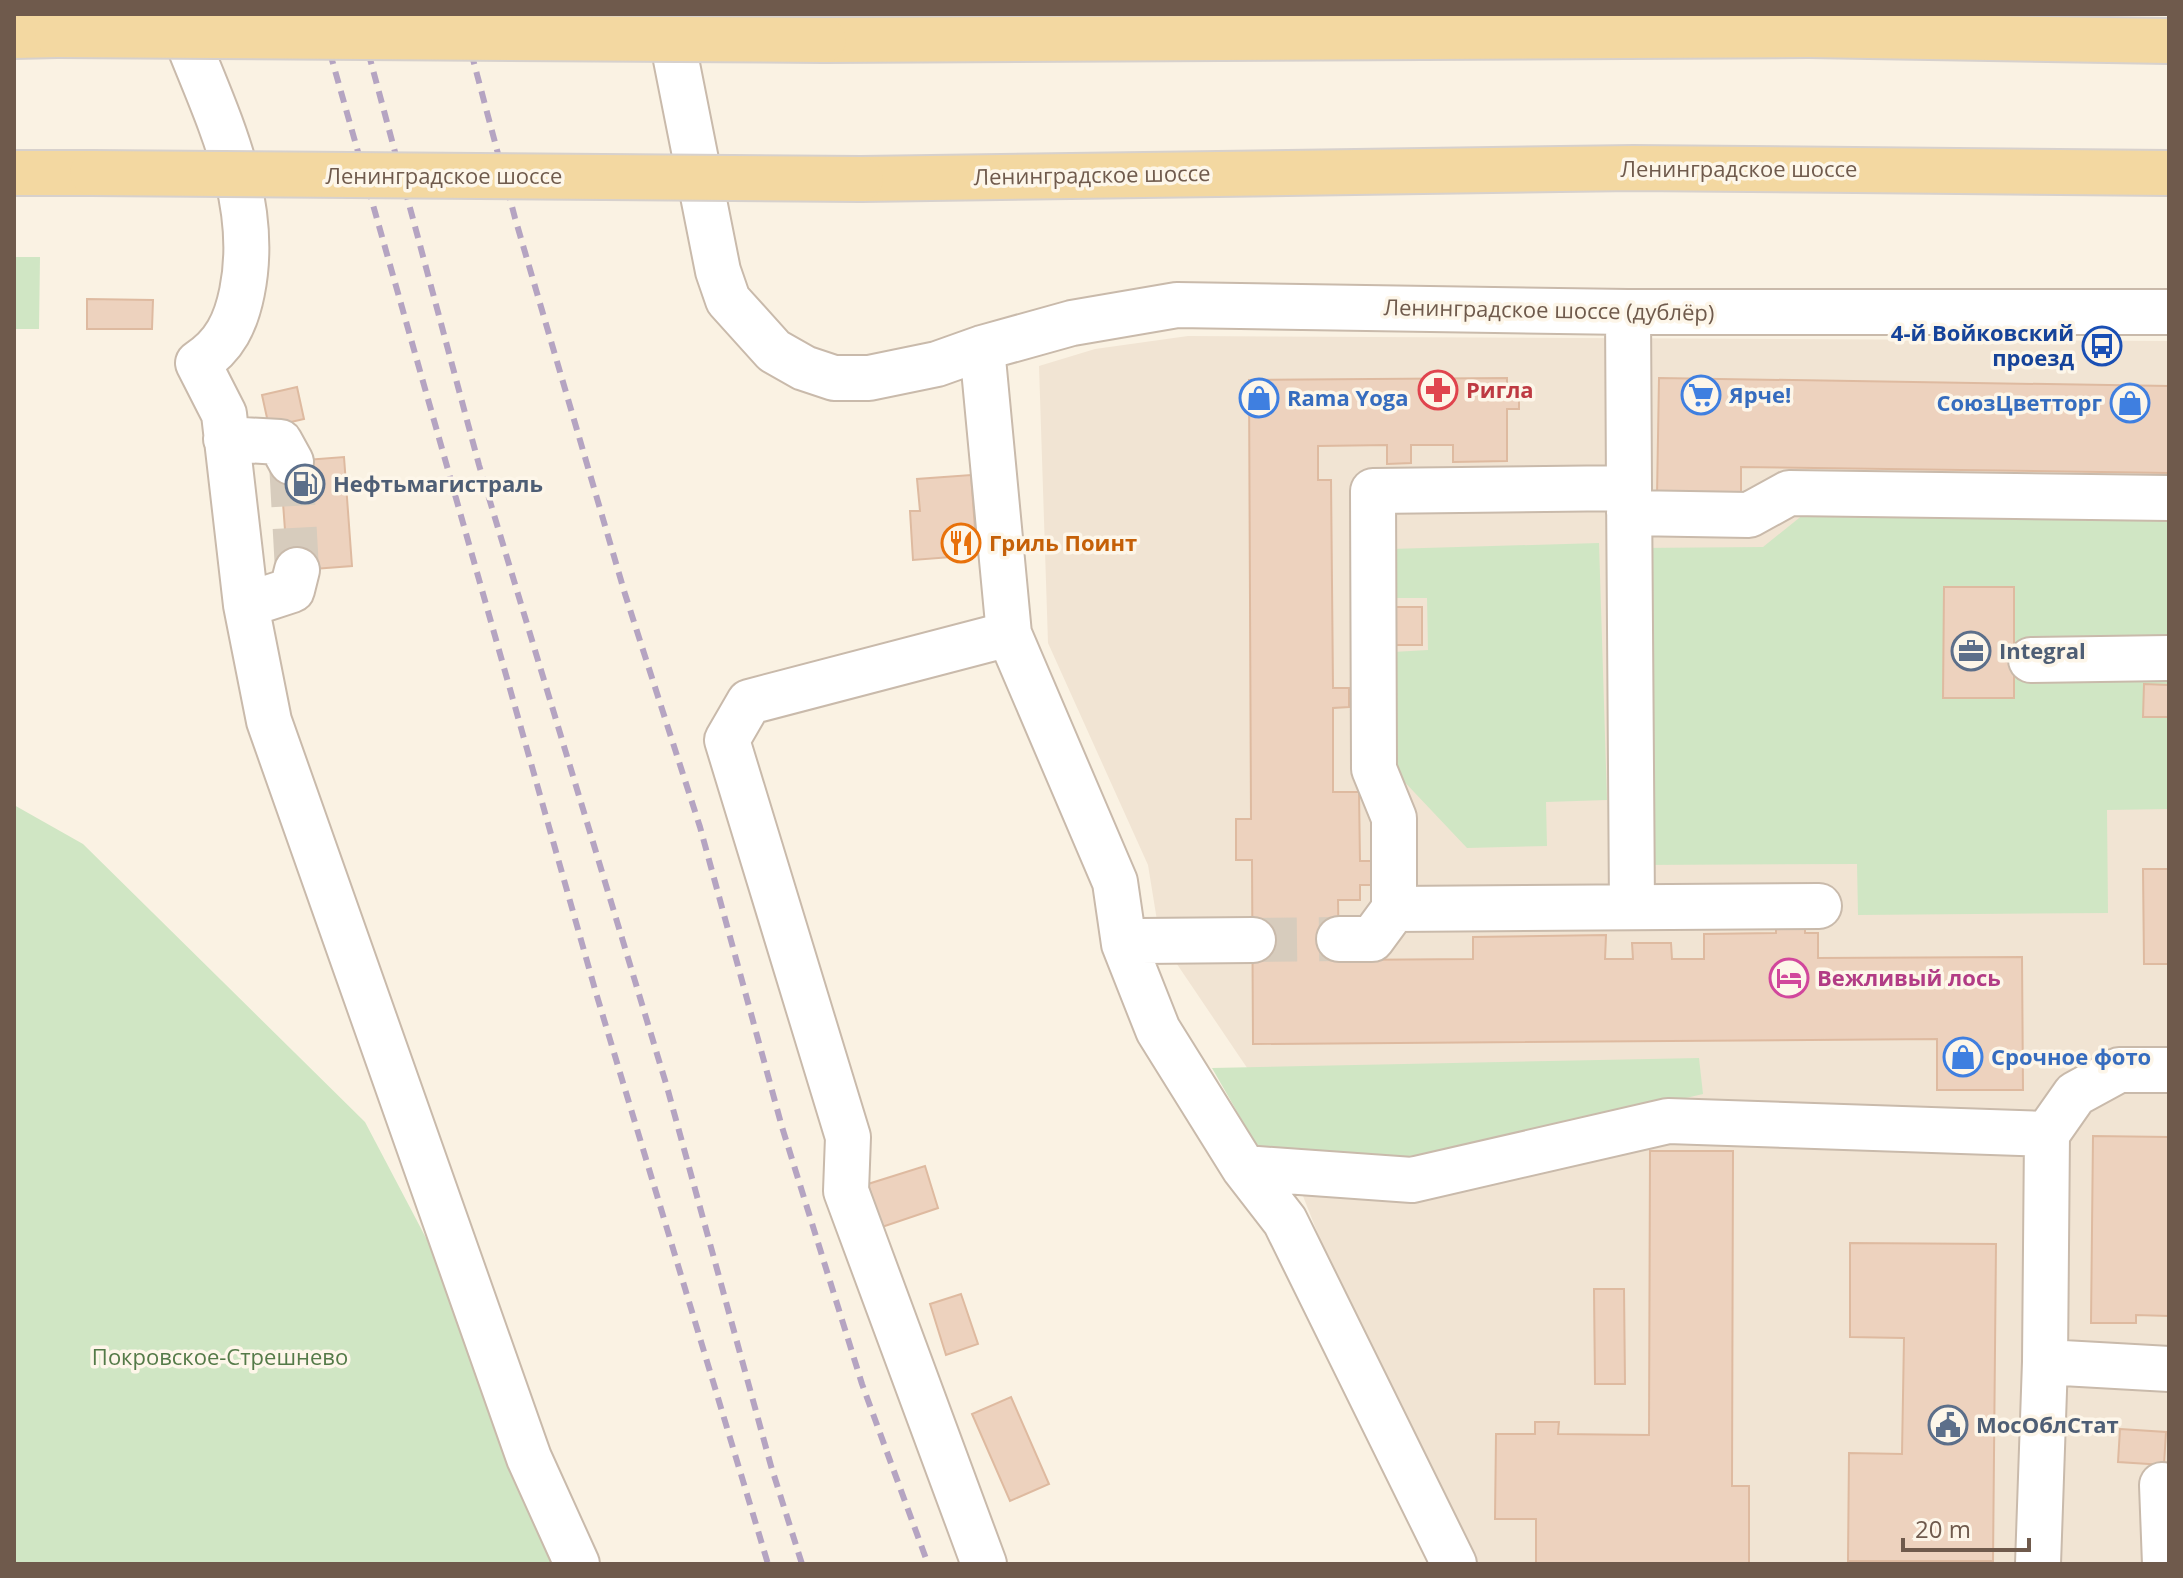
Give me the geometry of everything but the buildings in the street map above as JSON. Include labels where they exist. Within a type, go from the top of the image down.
[{"type":"main road","points":[[14,36],[824,40],[1808,35],[2169,41]]},
{"type":"main road","name":"Ленинградское шоссе","points":[[14,173],[861,179],[1633,168],[2169,173]]},
{"type":"street","points":[[177,14],[230,149],[246,220],[246,273],[237,314],[216,352],[198,363],[224,414],[246,605],[269,721],[529,1458],[577,1564]]},
{"type":"street","name":"Ленинградское шоссе (дублёр)","points":[[667,14],[718,271],[728,300],[774,351],[804,368],[834,378],[869,378],[937,364],[1072,323],[1177,305],[1628,312],[2169,312]]},
{"type":"street","points":[[1808,35],[1877,14]]},
{"type":"street","points":[[1628,312],[1632,907]]},
{"type":"street","points":[[982,348],[1009,634],[1115,882],[1124,944],[1158,1030],[1244,1168],[1285,1221],[1454,1564]]},
{"type":"street","points":[[226,439],[280,442],[291,462]]},
{"type":"street","points":[[1339,939],[1372,939],[1394,909],[1394,818],[1374,769],[1373,491],[1629,501],[1749,515],[1789,493],[2169,498]]},
{"type":"street","points":[[246,605],[292,590],[297,570]]},
{"type":"street","points":[[984,1564],[846,1191],[848,1137],[727,740],[749,702],[1009,634]]},
{"type":"street","points":[[2031,660],[2169,658]]},
{"type":"street","points":[[1394,909],[1819,906]]},
{"type":"street","points":[[1124,944],[1141,941],[1253,940]]},
{"type":"street","points":[[2038,1564],[2045,1362],[2047,1134],[2075,1094],[2119,1070],[2169,1070]]},
{"type":"street","points":[[1244,1168],[1412,1180],[1668,1121],[2047,1134]]},
{"type":"street","points":[[2045,1362],[2169,1369]]},
{"type":"street","points":[[2162,1485],[2165,1564]]},
{"type":"shaded area","points":[[1188,336],[2169,341],[2169,1564],[1448,1564],[1260,1087],[1160,939],[1148,865],[1048,643],[1039,366],[1095,349]]},
{"type":"green space","points":[[14,257],[40,257],[39,329],[14,329]]},
{"type":"green space","points":[[2169,507],[2169,809],[2107,810],[2108,913],[1858,915],[1857,864],[1639,865],[1637,548],[1763,547],[1809,510]]},
{"type":"green space","points":[[1599,543],[1607,800],[1546,802],[1547,846],[1467,848],[1397,774],[1393,652],[1428,650],[1427,598],[1392,598],[1390,549]]},
{"type":"green space","name":"Покровское-Стрешнево","points":[[14,805],[83,844],[365,1122],[456,1295],[567,1564],[14,1564]]},
{"type":"green space","points":[[1699,1058],[1703,1094],[1405,1164],[1259,1150],[1212,1068]]},
{"type":"tunnel","points":[[291,462],[297,570]]},
{"type":"tunnel","points":[[1253,940],[1339,939]]},
{"type":"railway","points":[[319,14],[596,993],[768,1564]]},
{"type":"railway","points":[[358,14],[479,465],[667,1087],[771,1466],[802,1564]]},
{"type":"railway","points":[[461,14],[515,218],[625,594],[700,827],[782,1127],[862,1384],[928,1564]]},
{"type":"place","name":"4-й Войковский проезд","points":[[2102,346]]},
{"type":"place","name":"Ригла","points":[[1438,390]]},
{"type":"place","name":"Ярче!","points":[[1701,395]]},
{"type":"place","name":"Rama Yoga","points":[[1259,398]]},
{"type":"place","name":"СоюзЦветторг","points":[[2130,403]]},
{"type":"place","name":"Нефтьмагистраль","points":[[305,484]]},
{"type":"place","name":"Гриль Поинт","points":[[961,543]]},
{"type":"place","name":"Integral","points":[[1971,651]]},
{"type":"place","name":"Вежливый лось","points":[[1789,978]]},
{"type":"place","name":"Срочное фото","points":[[1963,1057]]},
{"type":"place","name":"МосОблСтат","points":[[1948,1425]]}]
